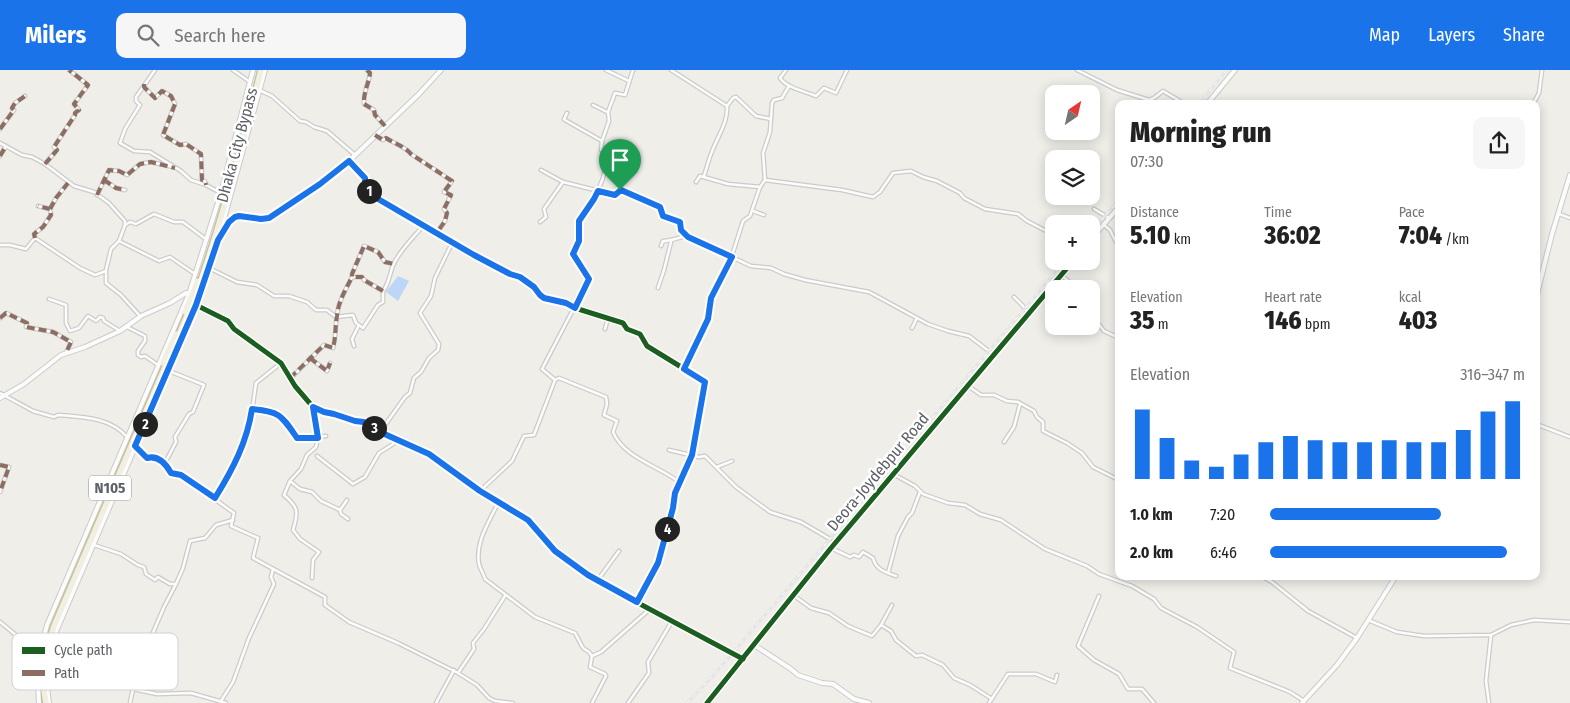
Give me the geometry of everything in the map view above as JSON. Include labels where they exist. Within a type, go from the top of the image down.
[{"type":"highway","name":"Dhaka City Bypass","points":[[197,276],[225,194],[259,70]]},
{"type":"highway","name":"Dhaka City Bypass","points":[[52,633],[197,292],[226,203],[259,70]]},
{"type":"highway","name":"N105","points":[[48,633],[197,276]]},
{"type":"highway","name":"N105","points":[[42,690],[44,703]]},
{"type":"highway","name":"Dhaka City Bypass","points":[[43,690],[44,703]]},
{"type":"main road","points":[[45,633],[51,614],[197,276],[254,70]]},
{"type":"main road","points":[[55,633],[196,305],[218,240],[265,70]]},
{"type":"main road","points":[[218,240],[229,222],[235,217],[269,218],[320,184],[349,161],[419,94],[441,70]]},
{"type":"main road","points":[[1209,100],[1235,70]]},
{"type":"main road","points":[[1540,283],[1570,175]]},
{"type":"main road","points":[[1100,229],[1115,211]]},
{"type":"main road","name":"Deora-Joydebpur Road","points":[[706,703],[831,548],[1065,270]]},
{"type":"main road","points":[[1,396],[24,384],[66,353],[85,347],[120,331],[141,316],[170,303],[186,293],[189,294]]},
{"type":"main road","points":[[196,305],[228,321],[234,329],[281,363],[290,378],[313,407],[324,412],[364,422],[380,432],[429,454],[480,491],[528,520],[555,551],[597,581],[743,659]]},
{"type":"main road","points":[[1303,702],[1337,665],[1357,638],[1393,580]]},
{"type":"main road","points":[[754,645],[792,669],[798,676],[833,684],[853,699],[869,703]]},
{"type":"main road","points":[[39,690],[44,703]]},
{"type":"main road","points":[[44,703],[45,690]]},
{"type":"street","points":[[45,164],[57,150],[54,147],[76,115],[75,113],[79,110],[74,104],[88,85],[69,70]]},
{"type":"street","points":[[156,70],[136,97],[136,101],[140,105],[125,129],[120,143],[134,151],[150,152],[181,171],[191,180],[221,193]]},
{"type":"street","points":[[233,70],[250,82]]},
{"type":"street","points":[[367,70],[370,72],[364,104],[374,110],[375,115],[385,126]]},
{"type":"street","points":[[606,70],[630,81]]},
{"type":"street","points":[[555,380],[542,369],[589,279],[573,254],[579,241],[579,221],[598,191],[608,157],[602,151],[602,142],[609,121],[608,112],[615,93],[624,96],[632,70]]},
{"type":"street","points":[[671,70],[727,106]]},
{"type":"street","points":[[786,70],[780,79],[789,86],[816,96],[824,88],[836,93],[847,70]]},
{"type":"street","points":[[1077,70],[1117,90],[1152,100],[1163,91],[1178,100]]},
{"type":"street","points":[[1535,100],[1539,93],[1542,70]]},
{"type":"street","points":[[144,84],[144,87],[154,98],[162,91],[171,96],[175,104],[163,135],[180,146],[186,144],[201,154],[202,180],[205,181],[206,185]]},
{"type":"street","points":[[684,369],[708,319],[711,298],[732,257],[743,221],[750,217],[760,187],[765,180],[763,153],[770,132],[773,102],[774,100],[781,99],[789,86]]},
{"type":"street","points":[[259,90],[272,96],[300,121],[332,135],[355,155]]},
{"type":"street","points":[[0,129],[14,110],[12,108],[15,103],[25,96]]},
{"type":"street","points":[[704,176],[712,150],[724,125],[727,106],[733,98],[736,98],[756,116],[771,119]]},
{"type":"street","points":[[593,105],[608,112]]},
{"type":"street","points":[[567,114],[565,120],[602,142]]},
{"type":"street","points":[[375,135],[382,140],[386,138],[398,146],[408,149],[411,154],[452,180],[444,192],[451,196],[444,209],[447,213],[445,221],[436,234]]},
{"type":"street","points":[[0,142],[22,155],[32,157],[45,164],[74,186],[98,195],[109,203],[125,220],[119,241],[111,249],[106,271],[106,282],[141,316]]},
{"type":"street","points":[[0,156],[6,146]]},
{"type":"street","points":[[349,161],[365,178],[365,184],[373,196],[452,243],[510,274],[520,277],[544,298],[566,303],[575,308],[623,323],[627,329],[640,334],[647,346],[705,382],[692,455],[679,482],[658,563],[637,602]]},
{"type":"street","points":[[98,195],[109,170],[119,171],[127,175],[140,164],[151,162],[175,168]]},
{"type":"street","points":[[541,170],[562,182],[615,195],[621,190],[660,207],[663,216],[680,222],[681,230],[688,236],[751,266],[771,268],[805,280],[869,292],[917,318],[948,331],[973,338],[994,355]]},
{"type":"street","points":[[765,180],[842,190],[873,197],[880,192],[893,172],[911,171],[923,178],[937,181],[985,209],[1018,214],[1027,222],[1045,231]]},
{"type":"street","points":[[696,182],[699,176],[704,176],[728,184],[760,187]]},
{"type":"street","points":[[104,180],[116,188],[125,190]]},
{"type":"street","points":[[540,222],[546,217],[544,209],[562,182]]},
{"type":"street","points":[[0,245],[10,245],[26,249],[35,238],[34,234],[43,227],[52,215],[50,208],[68,183]]},
{"type":"street","points":[[38,206],[50,208]]},
{"type":"street","points":[[1094,209],[1109,218]]},
{"type":"street","points":[[753,210],[764,216]]},
{"type":"street","points":[[1558,213],[1570,218]]},
{"type":"street","points":[[125,225],[130,222],[136,224],[154,214],[174,222],[183,222],[207,240]]},
{"type":"street","points":[[1104,224],[1110,230],[1115,240]]},
{"type":"street","points":[[208,268],[237,282],[257,285],[274,296],[289,296],[307,302],[316,310],[327,310],[336,317],[353,315],[356,323],[363,328],[378,305],[383,302],[383,291],[394,264],[408,243],[423,226]]},
{"type":"street","points":[[658,288],[671,242],[678,237],[688,236]]},
{"type":"street","points":[[35,238],[80,268],[95,275],[106,271]]},
{"type":"street","points":[[119,241],[159,261],[170,257],[197,276]]},
{"type":"street","points":[[661,246],[663,241],[671,242]]},
{"type":"street","points":[[380,432],[410,392],[414,378],[421,372],[429,358],[438,350],[439,344],[420,313],[431,296],[435,278],[452,243]]},
{"type":"street","points":[[290,378],[324,345],[333,348],[336,340],[336,317],[340,301],[364,246],[378,252],[385,262],[394,264]]},
{"type":"street","points":[[1061,275],[1068,280]]},
{"type":"street","points":[[352,277],[362,277],[383,291]]},
{"type":"street","points":[[1014,297],[1028,314]]},
{"type":"street","points":[[48,299],[66,305],[66,323],[70,331],[79,328],[88,316],[96,321],[100,317],[103,318],[104,321],[120,331]]},
{"type":"street","points":[[0,318],[6,313],[27,324],[26,327],[52,332],[71,342],[66,353]]},
{"type":"street","points":[[605,329],[608,318]]},
{"type":"street","points":[[912,328],[917,318]]},
{"type":"street","points":[[354,346],[352,339],[359,325]]},
{"type":"street","points":[[127,326],[145,336],[145,341],[138,351],[138,355],[145,356],[158,365]]},
{"type":"street","points":[[1100,326],[1104,331],[1115,336]]},
{"type":"street","points":[[310,358],[327,371],[330,363]]},
{"type":"street","points":[[215,498],[235,465],[250,424],[256,383],[281,363]]},
{"type":"street","points":[[165,463],[176,442],[175,437],[189,414],[193,412],[204,386],[167,370]]},
{"type":"street","points":[[555,380],[560,378],[605,397],[607,404],[604,414],[617,421],[613,432],[616,439],[643,462],[670,475],[679,482]]},
{"type":"street","points":[[480,491],[511,462],[524,436],[534,435],[555,380]]},
{"type":"street","points":[[968,386],[981,394],[1015,401],[1034,411],[1038,418],[1043,421],[1043,431],[1067,443],[1082,453],[1093,467],[1115,478]]},
{"type":"street","points":[[1,396],[33,411],[54,417],[58,415],[95,418],[117,428],[127,437]]},
{"type":"street","points":[[1004,442],[1014,427],[1020,404]]},
{"type":"street","points":[[312,578],[313,560],[319,552],[300,539],[293,530],[297,512],[294,503],[284,495],[290,481],[300,469],[307,455],[316,447],[318,438],[313,407]]},
{"type":"street","points":[[252,409],[269,410],[283,418],[297,438],[326,436]]},
{"type":"street","points":[[1540,426],[1570,437]]},
{"type":"street","points":[[318,456],[353,484],[365,477],[379,453],[399,440]]},
{"type":"street","points":[[135,446],[147,458],[151,457],[165,463],[171,473],[181,475],[234,513],[231,526],[258,538],[253,558],[325,597],[325,605],[328,609],[349,622],[458,672],[477,685],[489,698],[495,701],[513,703]]},
{"type":"street","points":[[669,450],[705,456],[736,487],[770,512],[801,522],[830,539]]},
{"type":"street","points":[[717,467],[732,461]]},
{"type":"street","points":[[0,465],[9,467],[0,492]]},
{"type":"street","points":[[893,474],[915,486],[920,492],[948,504],[966,504],[980,514],[1000,520],[1045,549],[1115,580]]},
{"type":"street","points":[[290,481],[300,489],[312,492],[321,501],[340,510],[341,514],[348,519]]},
{"type":"street","points":[[888,573],[898,536],[908,516],[912,513],[920,492]]},
{"type":"street","points":[[340,510],[347,500]]},
{"type":"street","points":[[498,503],[479,542],[480,566],[485,580],[536,617],[575,633],[584,649],[592,656]]},
{"type":"street","points":[[153,633],[183,568],[190,541],[205,538],[216,525],[232,520]]},
{"type":"street","points":[[92,545],[121,554],[144,567],[146,574],[155,580],[158,578],[170,584],[176,584]]},
{"type":"street","points":[[831,548],[851,557],[859,557],[863,552],[873,558],[875,565],[880,570],[896,576]]},
{"type":"street","points":[[597,581],[620,551]]},
{"type":"street","points":[[221,701],[233,682],[249,638],[274,584],[271,576],[273,569]]},
{"type":"street","points":[[1116,580],[1132,586],[1154,599],[1161,608],[1197,627],[1234,652],[1230,668],[1290,692],[1303,702]]},
{"type":"street","points":[[1268,580],[1308,611],[1357,638]]},
{"type":"street","points":[[793,595],[811,608],[829,613],[848,626],[871,636],[881,625],[892,605]]},
{"type":"street","points":[[458,672],[474,649],[472,643],[484,629],[505,596]]},
{"type":"street","points":[[1099,596],[1078,646],[1094,660],[1119,674],[1128,688],[1142,689],[1154,703]]},
{"type":"street","points":[[592,656],[601,652],[650,609]]},
{"type":"street","points":[[1368,620],[1397,632],[1424,636],[1491,635],[1511,625],[1534,620],[1570,622]]},
{"type":"street","points":[[628,703],[650,672],[648,662],[672,621]]},
{"type":"street","points":[[0,622],[13,633]]},
{"type":"street","points":[[881,625],[891,631],[895,640],[916,656],[922,655],[942,664],[954,678],[970,685],[992,699]]},
{"type":"street","points":[[1489,703],[1486,681],[1491,635]]},
{"type":"street","points":[[592,656],[590,667],[606,675],[592,703]]},
{"type":"street","points":[[436,703],[454,670]]},
{"type":"street","points":[[989,703],[1008,674],[1036,674],[1056,682],[1057,674]]},
{"type":"street","points":[[130,703],[133,690]]},
{"type":"street","points":[[141,690],[157,694],[191,693],[226,703]]},
{"type":"water","points":[[398,276],[409,281],[398,301],[386,292]]},
{"type":"railway","points":[[1202,100],[1227,70]]},
{"type":"railway","points":[[1100,222],[1115,205]]},
{"type":"railway","points":[[687,703],[713,676],[1057,270]]},
{"type":"marked path","points":[[45,164],[57,150],[54,147],[75,113],[79,110],[74,104],[88,85],[69,70]]},
{"type":"marked path","points":[[367,70],[370,73],[364,96],[364,104],[374,110],[375,115],[385,126]]},
{"type":"marked path","points":[[144,84],[144,87],[155,98],[162,91],[171,96],[175,104],[163,135],[180,145],[186,144],[201,154],[202,180],[205,181],[206,185]]},
{"type":"marked path","points":[[0,129],[14,110],[12,108],[15,103],[25,96]]},
{"type":"marked path","points":[[375,135],[383,140],[386,138],[403,147],[452,181],[444,192],[451,195],[444,209],[447,213],[445,221],[436,234]]},
{"type":"marked path","points":[[0,156],[6,146]]},
{"type":"marked path","points":[[97,195],[109,170],[119,171],[127,175],[140,164],[151,162],[175,168]]},
{"type":"marked path","points":[[104,180],[116,188],[125,190]]},
{"type":"marked path","points":[[50,209],[68,183]]},
{"type":"marked path","points":[[35,238],[34,234],[43,227],[51,215],[50,209],[38,206]]},
{"type":"marked path","points":[[383,291],[362,277],[352,277],[352,274],[364,246],[378,252],[385,262],[394,264]]},
{"type":"marked path","points":[[290,378],[324,345],[333,348],[339,306],[352,277]]},
{"type":"marked path","points":[[0,318],[6,313],[27,323],[26,327],[53,332],[71,342],[66,353]]},
{"type":"marked path","points":[[310,358],[327,371],[330,363]]},
{"type":"marked path","points":[[0,465],[9,467],[0,492]]},
{"type":"cycle path","points":[[349,161],[365,178],[365,184],[373,196],[474,255],[510,274],[520,277],[534,287],[544,298],[566,303],[575,308],[623,323],[627,329],[640,334],[647,346],[704,381],[692,455],[675,493],[673,508],[657,563],[637,602]]},
{"type":"cycle path","points":[[707,703],[831,548],[1065,270]]},
{"type":"cycle path","points":[[196,305],[228,321],[234,329],[281,363],[295,386],[313,407],[364,423],[429,454],[480,491],[528,520],[555,551],[597,581],[743,659]]},
{"type":"route","points":[[349,161],[362,173],[365,178],[365,184],[373,196],[434,233],[510,274],[520,277],[534,287],[544,298],[566,303],[575,308],[589,279],[572,255],[579,241],[579,221],[598,191],[615,195],[620,190],[660,207],[663,216],[680,222],[681,230],[688,237],[732,257],[711,298],[708,319],[684,369],[705,382],[696,423],[697,433],[692,455],[675,493],[673,508],[658,563],[637,602],[597,581],[555,551],[528,520],[480,491],[429,454],[380,432],[364,422],[324,412],[313,407],[318,438],[297,438],[283,418],[269,410],[252,409],[250,424],[235,465],[215,498],[181,475],[171,473],[165,463],[151,457],[147,458],[135,446],[196,305],[218,240],[229,222],[235,217],[269,218],[320,184],[349,161]]}]
